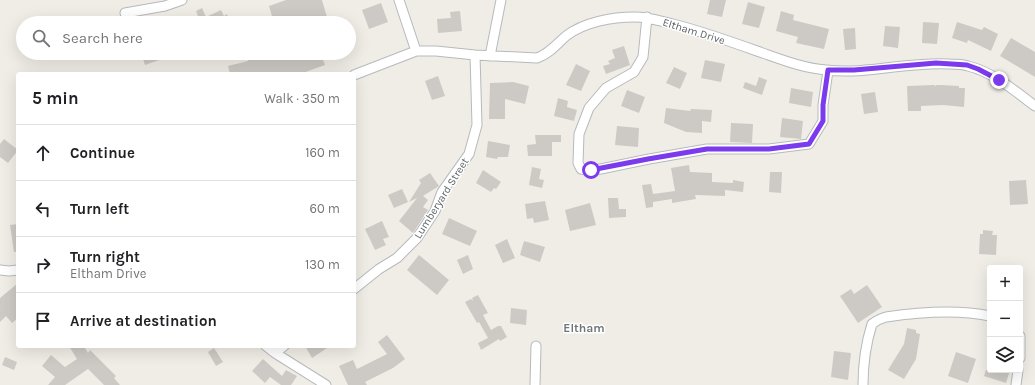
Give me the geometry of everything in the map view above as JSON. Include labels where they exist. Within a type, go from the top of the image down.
[{"type":"street","points":[[125,13],[182,0]]},
{"type":"street","points":[[399,0],[416,51]]},
{"type":"street","points":[[490,56],[501,0]]},
{"type":"street","points":[[647,17],[644,57],[634,72],[606,88],[589,108],[579,134],[578,163],[581,169],[591,170],[707,149],[769,149],[809,144],[823,121],[823,105],[828,70]]},
{"type":"street","name":"Eltham Drive","points":[[356,75],[416,51],[537,58],[544,56],[567,35],[586,25],[614,18],[647,17],[686,27],[774,58],[808,68],[854,70],[936,63],[967,65],[999,80],[1035,106]]},
{"type":"street","name":"Lumberyard Street","points":[[356,287],[378,269],[397,258],[417,238],[435,211],[442,192],[469,154],[477,125],[475,55]]},
{"type":"street","points":[[0,277],[9,270]]},
{"type":"street","points":[[864,385],[863,369],[872,324],[886,317],[933,312],[962,312],[987,316]]},
{"type":"street","points":[[535,385],[536,346]]},
{"type":"street","points":[[269,348],[326,385]]},
{"type":"street","points":[[275,353],[281,348]]},
{"type":"street","points":[[1016,385],[1018,373]]},
{"type":"building","points":[[286,0],[322,0],[327,16],[272,16],[269,6]]},
{"type":"building","points":[[710,0],[726,0],[722,17],[707,14]]},
{"type":"building","points":[[748,2],[765,7],[759,28],[742,24]]},
{"type":"building","points":[[381,3],[388,22],[369,29],[362,10]]},
{"type":"building","points":[[202,8],[206,16],[198,16],[196,11]]},
{"type":"building","points":[[221,10],[224,16],[208,16]]},
{"type":"building","points":[[460,11],[462,31],[438,33],[437,19],[451,18],[450,12]]},
{"type":"building","points":[[781,11],[794,15],[793,20],[829,29],[824,49],[796,43],[798,37],[776,31]]},
{"type":"building","points":[[923,22],[939,23],[937,44],[922,43]]},
{"type":"building","points":[[957,22],[982,30],[984,27],[998,34],[991,51],[968,40],[967,43],[952,38]]},
{"type":"building","points":[[885,26],[900,27],[898,48],[883,46]]},
{"type":"building","points":[[855,28],[856,49],[845,50],[843,29]]},
{"type":"building","points":[[1011,38],[1035,52],[1035,77],[1000,56]]},
{"type":"building","points":[[624,46],[630,65],[606,74],[603,66],[610,64],[608,61],[615,58],[612,50]]},
{"type":"building","points":[[143,60],[159,60],[145,65]]},
{"type":"building","points":[[323,60],[325,65],[306,72],[230,72],[228,66],[248,61]]},
{"type":"building","points":[[705,60],[725,64],[721,82],[701,78]]},
{"type":"building","points":[[576,64],[590,71],[581,91],[566,85]]},
{"type":"building","points":[[674,67],[687,73],[680,89],[666,83]]},
{"type":"building","points":[[438,76],[445,96],[432,100],[425,81]]},
{"type":"building","points":[[759,77],[767,80],[762,95],[743,88],[745,82],[756,86]]},
{"type":"building","points":[[513,82],[529,86],[525,104],[505,99],[505,119],[489,119],[490,83]]},
{"type":"building","points":[[907,86],[959,86],[959,88],[965,88],[964,107],[943,105],[921,106],[921,111],[908,111]]},
{"type":"building","points":[[791,88],[813,92],[811,107],[789,103]]},
{"type":"building","points":[[627,90],[645,97],[639,113],[621,106]]},
{"type":"building","points":[[875,92],[878,112],[864,114],[861,94]]},
{"type":"building","points":[[558,98],[568,101],[567,107],[577,110],[574,121],[554,116]]},
{"type":"building","points":[[666,108],[690,111],[691,109],[712,110],[711,122],[702,121],[702,133],[686,132],[664,123]]},
{"type":"building","points":[[782,118],[803,121],[801,139],[780,137]]},
{"type":"building","points":[[731,123],[753,124],[752,143],[730,142]]},
{"type":"building","points":[[617,126],[639,128],[638,147],[615,145]]},
{"type":"building","points":[[535,135],[561,135],[561,142],[552,142],[552,156],[528,156],[527,145],[536,144]]},
{"type":"building","points":[[4,139],[16,148],[16,153],[8,163],[0,157],[0,144]]},
{"type":"building","points":[[488,141],[510,145],[508,157],[498,157],[497,159],[486,157]]},
{"type":"building","points":[[689,165],[690,172],[712,173],[712,182],[733,183],[733,180],[744,182],[743,192],[725,190],[725,196],[695,195],[696,199],[672,203],[672,199],[653,202],[653,207],[646,208],[642,185],[651,184],[653,194],[675,191],[671,168]]},
{"type":"building","points":[[532,167],[541,169],[539,179],[544,180],[542,188],[529,185]]},
{"type":"building","points":[[483,170],[501,182],[496,189],[494,188],[491,192],[476,183]]},
{"type":"building","points":[[770,172],[782,172],[781,193],[769,192]]},
{"type":"building","points":[[430,173],[439,186],[423,196],[428,200],[423,207],[428,210],[413,233],[399,221],[417,198],[409,202],[421,183],[419,180]]},
{"type":"building","points":[[1026,180],[1028,204],[1010,205],[1009,181]]},
{"type":"building","points":[[402,189],[408,202],[394,208],[388,195]]},
{"type":"building","points":[[608,198],[618,198],[619,209],[626,209],[626,217],[609,218]]},
{"type":"building","points":[[545,201],[549,220],[534,223],[533,218],[527,219],[525,204]]},
{"type":"building","points":[[590,203],[596,225],[570,231],[565,210]]},
{"type":"building","points":[[449,218],[477,231],[470,246],[442,234]]},
{"type":"building","points":[[382,221],[389,237],[383,239],[386,245],[375,250],[365,229]]},
{"type":"building","points":[[16,224],[16,252],[14,252],[10,225]]},
{"type":"building","points":[[983,230],[993,231],[992,235],[997,235],[996,255],[979,254],[980,234],[983,234]]},
{"type":"building","points":[[507,239],[515,258],[503,263],[495,245]]},
{"type":"building","points":[[524,241],[545,247],[540,262],[520,255]]},
{"type":"building","points":[[419,255],[449,280],[437,295],[407,270]]},
{"type":"building","points":[[468,255],[473,269],[463,274],[457,260]]},
{"type":"building","points":[[16,285],[16,320],[12,323],[6,316],[0,322],[0,298]]},
{"type":"building","points":[[867,285],[882,307],[858,323],[840,296],[851,289],[854,294]]},
{"type":"building","points":[[478,295],[488,313],[483,315],[491,330],[501,326],[507,337],[500,341],[499,339],[481,350],[478,343],[488,338],[465,302],[471,299],[473,301],[472,298]]},
{"type":"building","points":[[511,308],[527,310],[526,325],[510,323]]},
{"type":"building","points":[[907,328],[916,330],[916,333],[920,334],[916,359],[904,379],[888,370],[904,344]]},
{"type":"building","points":[[387,335],[405,359],[393,368],[365,382],[367,385],[348,385],[339,366],[353,360],[357,369],[387,354],[378,342]]},
{"type":"building","points":[[70,348],[85,348],[88,353],[90,350],[116,376],[114,378],[120,385],[104,385],[88,369],[65,385],[48,385],[55,377],[42,366],[51,355],[65,367],[77,359]]},
{"type":"building","points":[[214,348],[223,362],[216,366],[208,352]]},
{"type":"building","points":[[306,348],[327,348],[312,358]]},
{"type":"building","points":[[834,351],[851,353],[848,380],[831,377]]},
{"type":"building","points":[[956,352],[976,359],[968,383],[948,376]]},
{"type":"building","points":[[5,357],[17,362],[14,370],[2,365]]},
{"type":"building","points":[[263,359],[282,376],[286,370],[297,376],[291,385],[281,385],[270,377],[265,383],[252,371]]},
{"type":"building","points":[[986,370],[987,373],[1009,373],[1006,383],[984,376]]},
{"type":"district","name":"Eltham","points":[[584,328]]},
{"type":"route","points":[[591,170],[707,149],[769,149],[809,144],[823,121],[823,105],[828,70],[854,70],[909,64],[936,63],[967,65],[999,80]]}]
